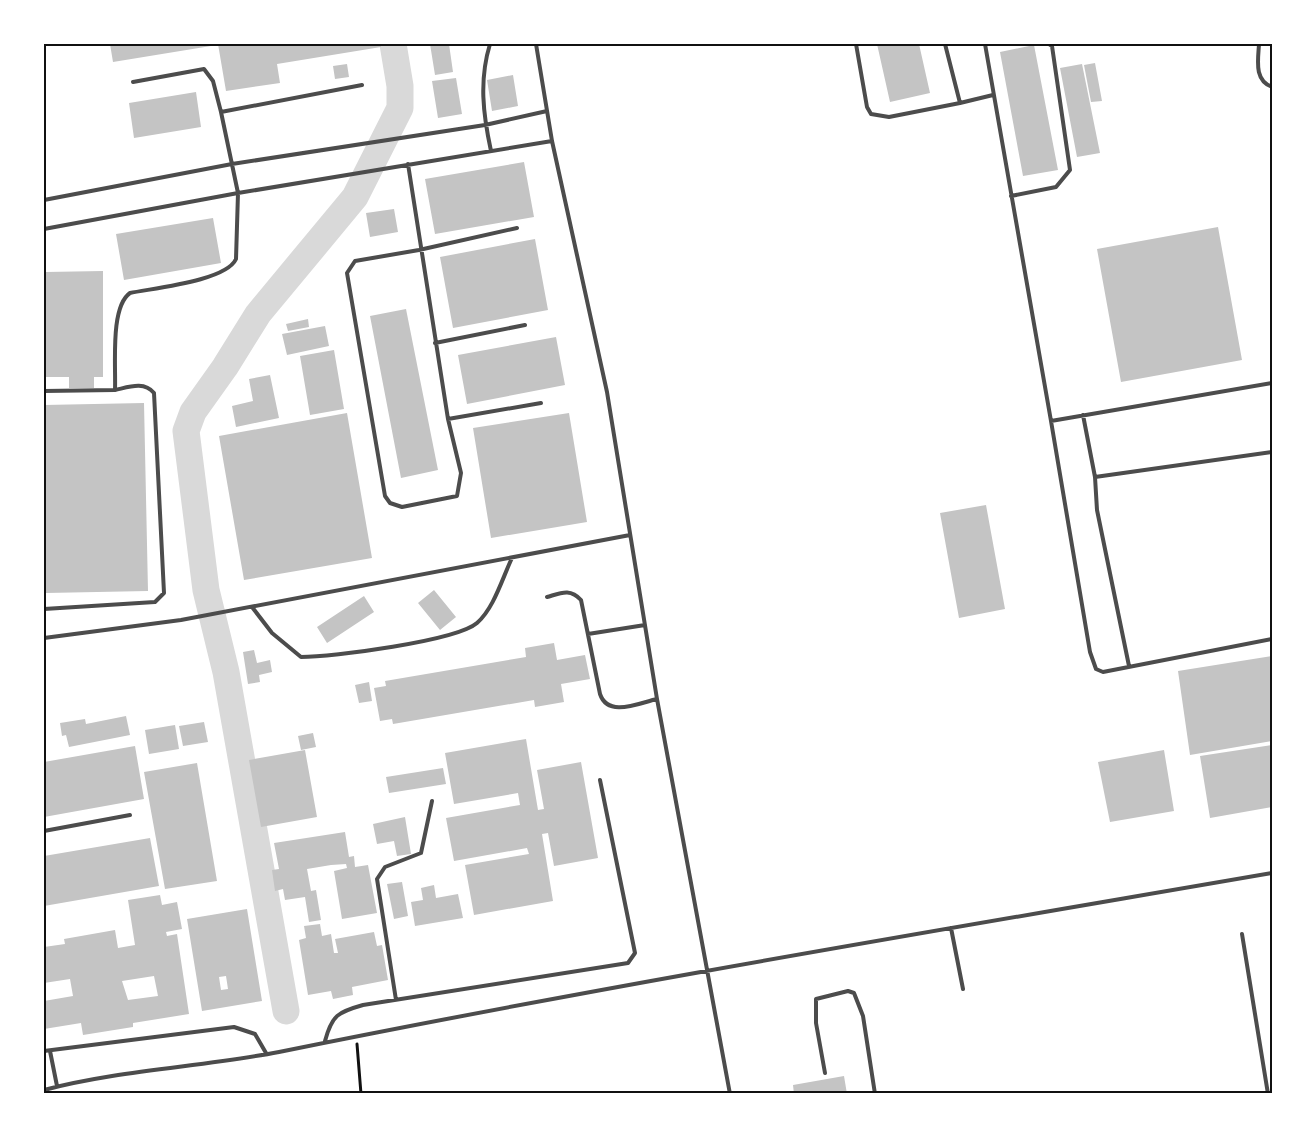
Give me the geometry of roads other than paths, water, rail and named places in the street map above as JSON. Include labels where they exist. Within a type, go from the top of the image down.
[{"type":"lane","points":[[490,44],[482,78],[485,125],[491,151]]},
{"type":"lane","points":[[536,44],[552,141],[607,392],[657,699],[709,970],[730,1094]]},
{"type":"lane","points":[[856,44],[871,114],[889,117],[993,95]]},
{"type":"lane","points":[[945,44],[960,103]]},
{"type":"lane","points":[[985,44],[1093,663],[1096,669],[1102,672],[1272,639]]},
{"type":"lane","points":[[1011,196],[1056,187],[1070,170],[1052,46],[1049,44]]},
{"type":"lane","points":[[1259,44],[1260,78],[1263,83],[1272,87]]},
{"type":"lane","points":[[115,390],[117,314],[123,298],[130,293],[215,276],[233,266],[236,259],[238,193],[213,81],[204,69],[133,82]]},
{"type":"lane","points":[[221,112],[362,85]]},
{"type":"lane","points":[[44,200],[232,164],[485,125],[547,111]]},
{"type":"lane","points":[[44,229],[238,193],[552,141]]},
{"type":"lane","points":[[408,164],[419,250],[435,344],[448,419],[461,472],[457,496],[402,507],[390,503],[385,496],[347,273],[355,261],[419,250],[517,228]]},
{"type":"lane","points":[[435,344],[525,325]]},
{"type":"lane","points":[[1051,421],[1272,383]]},
{"type":"lane","points":[[44,392],[115,390],[140,385],[150,388],[154,393],[164,592],[155,602],[44,609]]},
{"type":"lane","points":[[448,419],[542,403]]},
{"type":"lane","points":[[1083,415],[1095,477],[1097,510],[1129,666]]},
{"type":"lane","points":[[1095,477],[1272,452]]},
{"type":"lane","points":[[44,638],[182,620],[252,608],[630,535]]},
{"type":"lane","points":[[252,608],[272,633],[301,657],[368,650],[444,637],[466,630],[482,618],[512,557]]},
{"type":"lane","points":[[547,597],[567,591],[575,593],[581,600],[600,694],[607,705],[615,709],[657,699]]},
{"type":"lane","points":[[588,634],[645,625]]},
{"type":"lane","points":[[325,1041],[330,1022],[339,1013],[363,1005],[622,965],[632,959],[635,954],[600,780]]},
{"type":"lane","points":[[396,1000],[377,879],[385,867],[421,853],[432,801]]},
{"type":"lane","points":[[44,831],[130,815]]},
{"type":"lane","points":[[44,1090],[57,1086],[277,1052],[325,1041],[709,970],[1272,873]]},
{"type":"lane","points":[[951,928],[963,989]]},
{"type":"lane","points":[[1242,934],[1268,1094]]},
{"type":"lane","points":[[825,1073],[816,1023],[816,999],[848,991],[854,993],[864,1016],[875,1094]]},
{"type":"lane","points":[[44,1052],[234,1027],[255,1034],[266,1053]]},
{"type":"lane","points":[[50,1051],[57,1086]]},
{"type":"waterway","points":[[286,1011],[226,672],[206,590],[186,431],[193,412],[258,314],[355,197],[400,108],[400,86],[393,44]]}]
